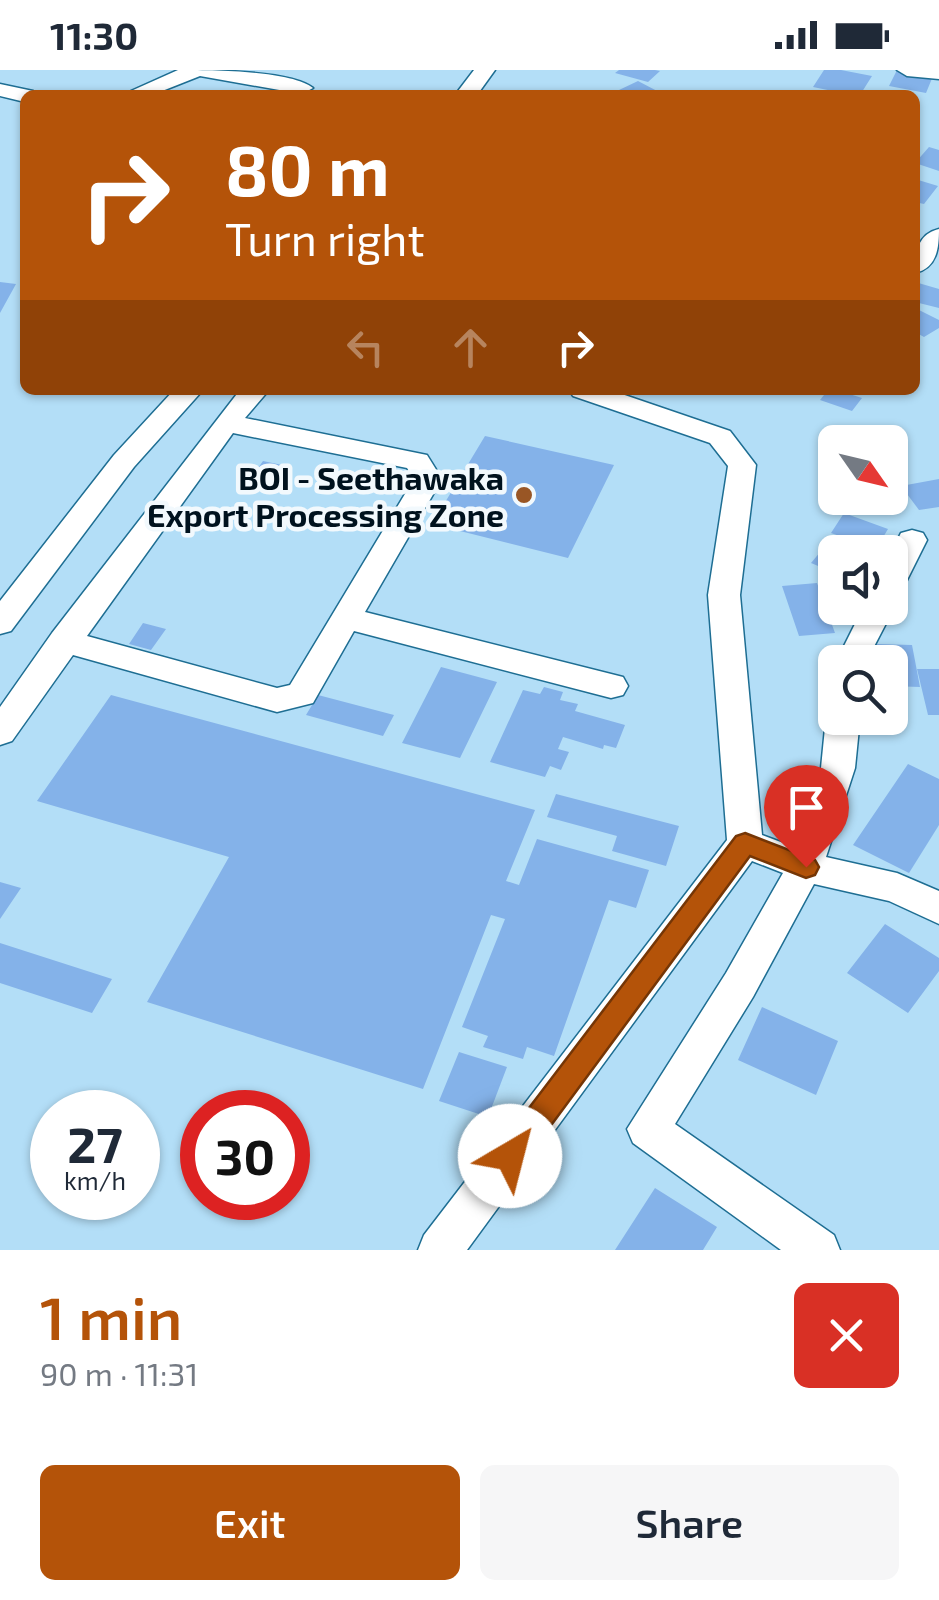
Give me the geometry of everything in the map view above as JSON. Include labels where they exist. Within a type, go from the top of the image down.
[{"type":"street","points":[[146,90],[200,70],[302,88]]},
{"type":"street","points":[[470,90],[485,70]]},
{"type":"street","points":[[907,70],[939,73]]},
{"type":"street","points":[[920,260],[939,236]]},
{"type":"street","points":[[0,623],[124,460],[184,395]]},
{"type":"street","points":[[0,732],[63,642],[251,395]]},
{"type":"street","points":[[440,1250],[745,844],[724,595],[742,465],[720,437],[598,395]]},
{"type":"street","points":[[63,642],[277,700],[301,694],[428,479],[417,461],[226,423]]},
{"type":"street","points":[[908,548],[912,540]]},
{"type":"street","points":[[346,618],[611,686]]},
{"type":"street","points":[[818,1250],[648,1129],[806,867],[839,756],[841,735]]},
{"type":"street","points":[[745,844],[806,867],[897,888],[939,908]]},
{"type":"building","points":[[824,70],[872,76],[863,90],[813,87]]},
{"type":"building","points":[[897,70],[933,76],[926,93],[889,86]]},
{"type":"building","points":[[660,71],[648,82],[615,73]]},
{"type":"building","points":[[638,81],[655,90],[619,90]]},
{"type":"building","points":[[929,147],[939,150],[939,171],[920,165],[920,157]]},
{"type":"building","points":[[920,181],[938,186],[924,204],[920,203]]},
{"type":"building","points":[[0,282],[16,284],[0,313]]},
{"type":"building","points":[[920,283],[939,289],[939,308],[920,303]]},
{"type":"building","points":[[920,310],[939,320],[939,328],[924,337],[920,335]]},
{"type":"building","points":[[824,395],[862,398],[852,411],[820,400]]},
{"type":"building","name":"BOI - Seethawaka Export Processing Zone","points":[[485,436],[614,465],[568,558],[432,524]]},
{"type":"building","points":[[263,461],[282,465],[265,490],[246,485]]},
{"type":"building","points":[[939,479],[939,507],[919,510],[908,495],[908,485]]},
{"type":"building","points":[[843,515],[888,529],[884,535],[831,533]]},
{"type":"building","points":[[817,583],[818,625],[832,625],[835,633],[799,636],[782,586]]},
{"type":"building","points":[[143,623],[166,629],[151,650],[129,644]]},
{"type":"building","points":[[876,644],[912,645],[920,687],[908,687],[908,645]]},
{"type":"building","points":[[441,667],[497,682],[460,758],[402,743]]},
{"type":"building","points":[[917,669],[939,669],[939,715],[928,715]]},
{"type":"building","points":[[544,687],[563,692],[560,700],[578,704],[575,711],[625,725],[616,748],[604,745],[603,749],[563,737],[558,749],[569,752],[561,770],[550,766],[545,777],[490,762],[523,690],[540,694]]},
{"type":"building","points":[[111,695],[535,810],[506,881],[519,885],[537,839],[649,870],[636,908],[609,900],[554,1056],[527,1047],[523,1059],[483,1047],[488,1036],[462,1027],[505,919],[491,915],[423,1089],[147,1002],[229,857],[37,801]]},
{"type":"building","points":[[318,695],[394,715],[383,736],[306,715]]},
{"type":"building","points":[[908,764],[939,779],[939,825],[909,873],[853,845]]},
{"type":"building","points":[[556,794],[679,826],[666,866],[612,851],[617,836],[547,817]]},
{"type":"building","points":[[0,882],[21,888],[0,919]]},
{"type":"building","points":[[885,924],[939,958],[939,971],[908,1013],[847,973]]},
{"type":"building","points":[[0,943],[112,979],[92,1013],[0,983]]},
{"type":"building","points":[[762,1007],[838,1041],[816,1095],[738,1060]]},
{"type":"building","points":[[459,1052],[507,1067],[488,1117],[439,1101]]},
{"type":"building","points":[[655,1188],[717,1227],[703,1250],[615,1250]]},
{"type":"place","name":"BOI - Seethawaka Export Processing Zone","points":[[524,495]]},
{"type":"route","points":[[510,1156],[745,844],[806,867]]}]
